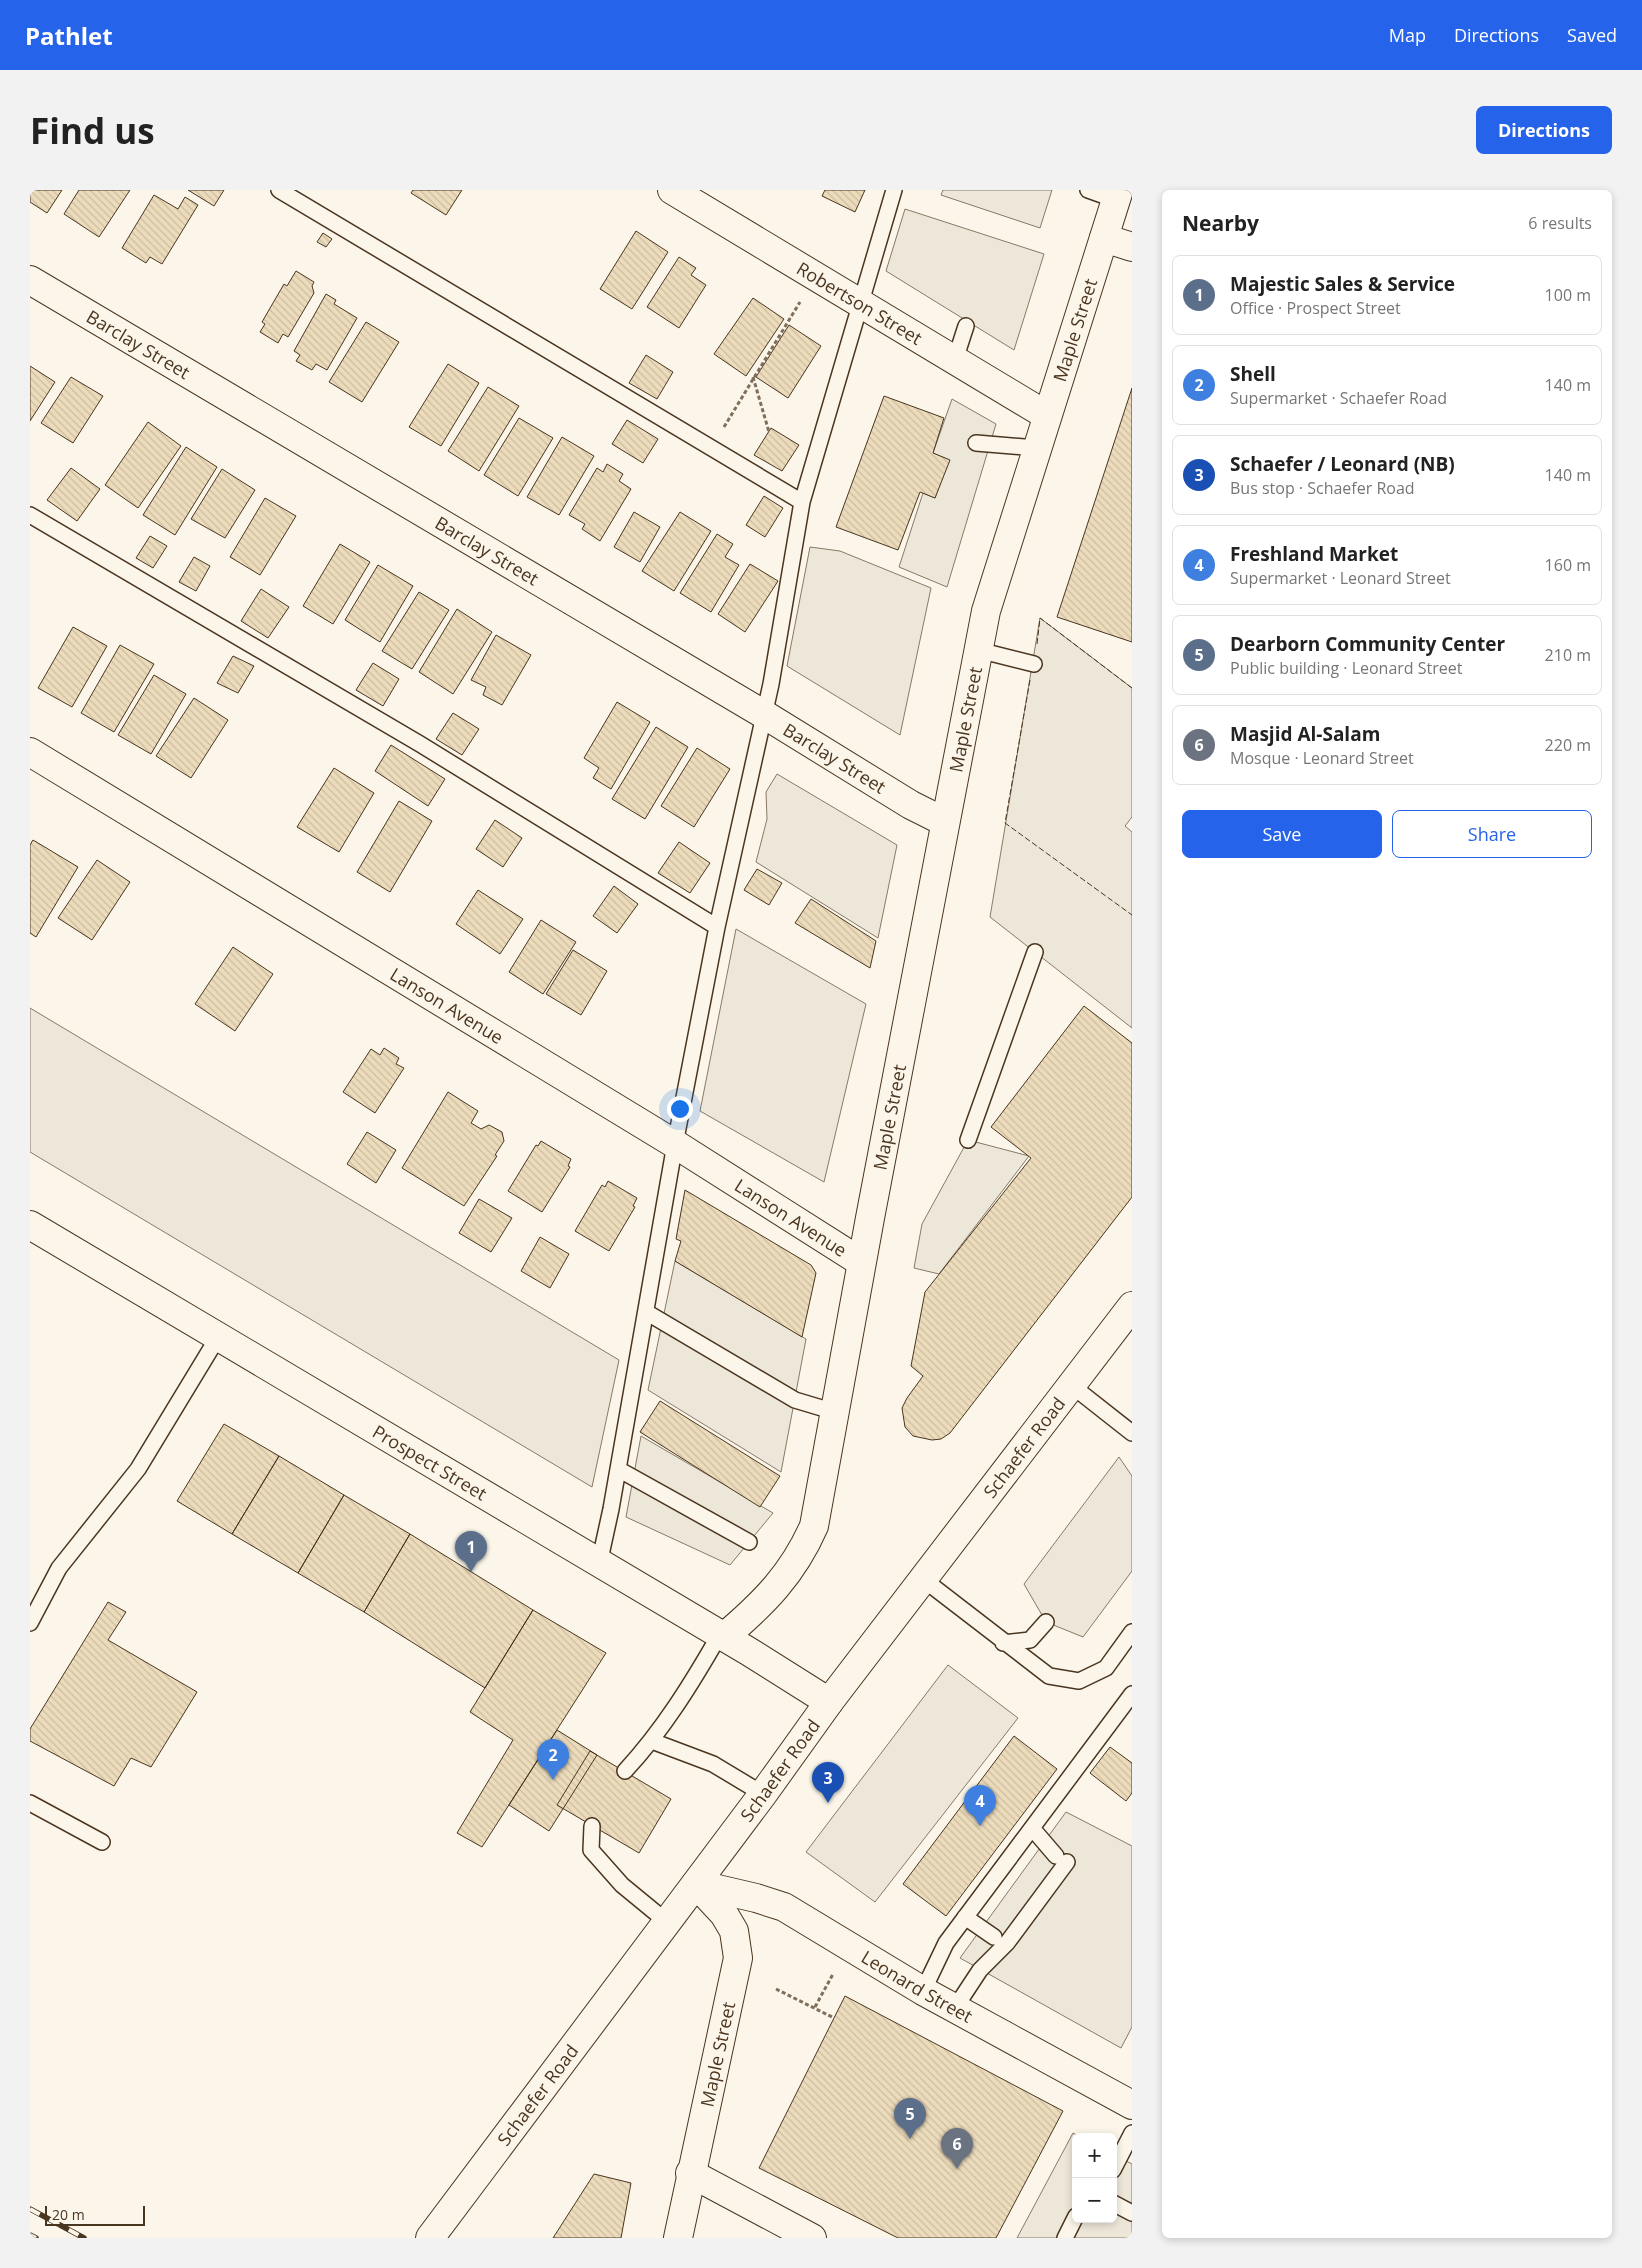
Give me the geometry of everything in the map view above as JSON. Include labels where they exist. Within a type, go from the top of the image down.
[{"type":"street","name":"Robertson Street","points":[[672,190],[1046,414]]},
{"type":"street","name":"Maple Street","points":[[722,1636],[777,1589],[806,1544],[814,1526],[861,1262],[986,611],[1046,414],[1117,195]]},
{"type":"street","points":[[1104,238],[1132,247]]},
{"type":"street","name":"Barclay Street","points":[[30,280],[765,715],[911,805],[945,822]]},
{"type":"street","name":"Lanson Avenue","points":[[30,752],[675,1144],[861,1262]]},
{"type":"street","name":"Prospect Street","points":[[30,1225],[722,1636],[829,1702]]},
{"type":"street","name":"Schaefer Road","points":[[430,2238],[764,1794],[829,1702],[1132,1306]]},
{"type":"street","name":"Maple Street","points":[[678,2238],[690,2173],[738,1958],[734,1931],[724,1914],[696,1884]]},
{"type":"street","name":"Leonard Street","points":[[696,1884],[756,1898],[784,1907],[923,1991],[1132,2105]]},
{"type":"street","points":[[690,2173],[812,2238]]},
{"type":"lane","points":[[279,190],[802,502]]},
{"type":"lane","points":[[598,1564],[618,1469],[675,1144],[717,927],[765,715],[802,502],[859,302],[894,190]]},
{"type":"lane","points":[[1088,190],[1117,195]]},
{"type":"lane","points":[[955,360],[966,326]]},
{"type":"lane","points":[[976,442],[1036,448]]},
{"type":"lane","points":[[30,515],[420,744],[717,927]]},
{"type":"lane","points":[[978,650],[1034,664]]},
{"type":"lane","points":[[968,1140],[1035,952]]},
{"type":"lane","points":[[646,1312],[795,1400],[834,1412]]},
{"type":"lane","points":[[30,1623],[59,1568],[138,1469],[218,1338]]},
{"type":"lane","points":[[1071,1385],[1132,1433]]},
{"type":"lane","points":[[618,1469],[749,1542]]},
{"type":"lane","points":[[923,1579],[1003,1643],[1049,1676],[1078,1681],[1106,1668],[1132,1632]]},
{"type":"lane","points":[[1003,1643],[1030,1640],[1046,1622]]},
{"type":"lane","points":[[624,1771],[652,1742],[722,1636]]},
{"type":"lane","points":[[923,1991],[946,1943],[965,1916],[1132,1694]]},
{"type":"lane","points":[[652,1742],[713,1764],[764,1794]]},
{"type":"lane","points":[[30,1803],[102,1842]]},
{"type":"lane","points":[[592,1826],[591,1850],[622,1885],[667,1922]]},
{"type":"lane","points":[[955,2008],[980,1970],[1006,1944],[1061,1859],[1032,1828]]},
{"type":"lane","points":[[965,1916],[994,1937]]},
{"type":"lane","points":[[1117,2162],[1132,2133]]},
{"type":"lane","points":[[1117,2205],[1132,2213]]},
{"type":"lane","points":[[1065,2238],[1072,2223]]},
{"type":"path","points":[[722,430],[800,302]]},
{"type":"path","points":[[753,377],[769,432]]},
{"type":"path","points":[[815,2007],[834,1971]]},
{"type":"path","points":[[776,1988],[834,2018]]},
{"type":"shaded area","points":[[943,190],[1052,190],[1040,228],[941,195]]},
{"type":"shaded area","points":[[905,209],[1044,254],[1014,350],[886,271]]},
{"type":"shaded area","points":[[952,399],[996,424],[947,587],[899,567],[923,493],[935,498],[949,460],[933,453]]},
{"type":"shaded area","points":[[810,547],[840,551],[931,588],[900,735],[787,666]]},
{"type":"shaded area","points":[[1040,618],[1132,688],[1132,817],[1125,826],[1132,832],[1132,1028],[990,917]]},
{"type":"shaded area","points":[[777,774],[897,845],[878,938],[756,862],[767,819],[766,792]]},
{"type":"shaded area","points":[[736,929],[866,1004],[824,1182],[700,1111]]},
{"type":"shaded area","points":[[30,1008],[619,1360],[592,1487],[30,1152]]},
{"type":"shaded area","points":[[968,1140],[1029,1156],[939,1274],[914,1268],[922,1224]]},
{"type":"shaded area","points":[[675,1261],[806,1339],[781,1472],[648,1390]]},
{"type":"shaded area","points":[[641,1436],[773,1513],[730,1565],[626,1517]]},
{"type":"shaded area","points":[[1119,1457],[1132,1476],[1132,1571],[1083,1637],[1046,1622],[1024,1584]]},
{"type":"shaded area","points":[[948,1665],[1018,1718],[875,1902],[806,1852]]},
{"type":"shaded area","points":[[1066,1812],[1132,1846],[1132,2027],[1121,2048],[960,1958]]},
{"type":"shaded area","points":[[1072,2135],[1072,2223],[1117,2223],[1117,2156],[1132,2164],[1132,2238],[1017,2238]]},
{"type":"building","points":[[30,190],[62,190],[47,213],[30,202]]},
{"type":"building","points":[[79,190],[130,190],[99,237],[64,214]]},
{"type":"building","points":[[188,190],[224,190],[214,206]]},
{"type":"building","points":[[413,190],[462,190],[446,215],[411,193]]},
{"type":"building","points":[[825,190],[865,190],[855,212],[822,196]]},
{"type":"building","points":[[154,195],[178,209],[185,197],[198,205],[162,264],[150,257],[146,263],[122,248]]},
{"type":"building","points":[[636,231],[668,252],[632,309],[600,289]]},
{"type":"building","points":[[323,233],[332,239],[326,247],[317,242]]},
{"type":"building","points":[[679,257],[696,268],[691,275],[706,285],[679,328],[647,307]]},
{"type":"building","points":[[296,271],[314,282],[312,286],[314,293],[288,337],[283,334],[278,343],[260,332],[265,324],[262,322],[284,284],[287,286]]},
{"type":"building","points":[[326,294],[336,300],[334,304],[357,318],[327,370],[316,364],[312,370],[296,361],[300,355],[294,351]]},
{"type":"building","points":[[753,298],[784,319],[746,376],[714,354]]},
{"type":"building","points":[[366,322],[399,342],[362,402],[329,382]]},
{"type":"building","points":[[789,325],[821,346],[788,398],[756,377]]},
{"type":"building","points":[[646,355],[673,372],[657,399],[629,383]]},
{"type":"building","points":[[448,364],[479,383],[441,446],[409,427]]},
{"type":"building","points":[[30,366],[55,382],[30,421]]},
{"type":"building","points":[[71,377],[103,396],[73,443],[41,423]]},
{"type":"building","points":[[488,387],[519,406],[479,471],[448,451]]},
{"type":"building","points":[[1132,388],[1132,642],[1057,617]]},
{"type":"building","points":[[884,396],[944,418],[933,453],[950,460],[935,498],[920,492],[898,550],[836,527]]},
{"type":"building","points":[[519,418],[553,438],[518,496],[484,475]]},
{"type":"building","points":[[627,420],[658,439],[643,463],[612,444]]},
{"type":"building","points":[[148,422],[181,446],[138,508],[105,485]]},
{"type":"building","points":[[771,428],[799,445],[782,471],[754,455]]},
{"type":"building","points":[[562,437],[594,456],[559,515],[527,497]]},
{"type":"building","points":[[186,447],[217,467],[175,535],[143,515]]},
{"type":"building","points":[[607,464],[623,474],[619,481],[631,489],[600,541],[582,529],[585,524],[569,515],[597,468],[603,472]]},
{"type":"building","points":[[71,468],[100,489],[77,521],[47,500]]},
{"type":"building","points":[[222,469],[255,490],[225,538],[191,519]]},
{"type":"building","points":[[764,496],[783,508],[765,537],[746,525]]},
{"type":"building","points":[[265,498],[296,516],[260,575],[230,557]]},
{"type":"building","points":[[634,512],[660,527],[640,562],[614,547]]},
{"type":"building","points":[[680,512],[711,531],[674,591],[642,571]]},
{"type":"building","points":[[717,534],[733,544],[725,557],[739,565],[711,612],[680,593]]},
{"type":"building","points":[[150,536],[167,546],[153,568],[136,558]]},
{"type":"building","points":[[340,544],[370,562],[333,624],[303,606]]},
{"type":"building","points":[[194,557],[210,566],[196,591],[179,582]]},
{"type":"building","points":[[750,564],[778,581],[745,632],[718,614]]},
{"type":"building","points":[[378,565],[413,586],[380,642],[345,620]]},
{"type":"building","points":[[261,589],[289,607],[268,638],[241,621]]},
{"type":"building","points":[[419,592],[449,610],[412,669],[382,651]]},
{"type":"building","points":[[457,609],[492,632],[453,694],[419,672]]},
{"type":"building","points":[[73,627],[107,646],[72,707],[38,688]]},
{"type":"building","points":[[496,635],[531,655],[502,705],[483,695],[486,687],[471,680]]},
{"type":"building","points":[[120,645],[154,664],[114,732],[81,713]]},
{"type":"building","points":[[233,656],[254,666],[238,693],[217,683]]},
{"type":"building","points":[[373,663],[399,679],[383,706],[356,690]]},
{"type":"building","points":[[154,675],[186,694],[151,754],[118,735]]},
{"type":"building","points":[[194,698],[228,720],[191,778],[156,756]]},
{"type":"building","points":[[617,702],[650,722],[611,789],[593,778],[599,768],[584,758]]},
{"type":"building","points":[[453,713],[479,729],[462,755],[436,739]]},
{"type":"building","points":[[656,727],[688,747],[645,819],[612,799]]},
{"type":"building","points":[[391,745],[445,779],[428,806],[375,771]]},
{"type":"building","points":[[697,748],[730,769],[694,827],[661,806]]},
{"type":"building","points":[[334,768],[374,793],[339,852],[297,827]]},
{"type":"building","points":[[399,801],[432,821],[390,892],[357,872]]},
{"type":"building","points":[[495,820],[522,838],[503,867],[476,849]]},
{"type":"building","points":[[33,840],[78,867],[36,937],[30,933],[30,845]]},
{"type":"building","points":[[679,842],[710,863],[690,893],[658,873]]},
{"type":"building","points":[[97,860],[130,882],[92,940],[58,918]]},
{"type":"building","points":[[757,869],[782,883],[769,905],[744,890]]},
{"type":"building","points":[[614,886],[638,904],[617,933],[593,916]]},
{"type":"building","points":[[478,890],[523,919],[500,954],[456,924]]},
{"type":"building","points":[[811,899],[876,941],[870,968],[795,923]]},
{"type":"building","points":[[541,920],[576,942],[543,994],[509,972]]},
{"type":"building","points":[[233,947],[273,974],[235,1031],[195,1004]]},
{"type":"building","points":[[573,950],[607,971],[581,1015],[546,994]]},
{"type":"building","points":[[1084,1006],[1132,1043],[1132,1197],[950,1433],[941,1439],[932,1440],[913,1436],[905,1427],[902,1408],[923,1376],[911,1366],[925,1292],[1031,1158],[991,1127]]},
{"type":"building","points":[[384,1048],[399,1058],[396,1064],[404,1068],[375,1113],[343,1092],[371,1049],[380,1055]]},
{"type":"building","points":[[448,1092],[478,1111],[471,1123],[481,1129],[489,1125],[502,1132],[504,1141],[495,1155],[497,1156],[464,1206],[402,1168]]},
{"type":"building","points":[[367,1132],[396,1150],[376,1183],[347,1164]]},
{"type":"building","points":[[541,1141],[571,1159],[568,1166],[570,1167],[542,1212],[508,1191],[536,1145],[538,1146]]},
{"type":"building","points":[[608,1181],[637,1198],[633,1206],[635,1207],[609,1251],[575,1231],[602,1185],[605,1187]]},
{"type":"building","points":[[685,1190],[811,1265],[816,1273],[802,1337],[675,1261],[681,1241],[676,1239]]},
{"type":"building","points":[[479,1199],[512,1218],[491,1252],[459,1233]]},
{"type":"building","points":[[540,1237],[569,1254],[550,1288],[521,1271]]},
{"type":"building","points":[[660,1401],[780,1476],[760,1507],[640,1432]]},
{"type":"building","points":[[224,1424],[279,1456],[232,1534],[177,1501]]},
{"type":"building","points":[[279,1456],[344,1495],[298,1573],[232,1534]]},
{"type":"building","points":[[344,1495],[410,1534],[364,1612],[298,1573]]},
{"type":"building","points":[[410,1534],[533,1610],[485,1688],[364,1612]]},
{"type":"building","points":[[108,1602],[126,1612],[108,1640],[197,1692],[151,1767],[131,1758],[114,1786],[30,1741],[30,1729]]},
{"type":"building","points":[[533,1610],[606,1653],[482,1847],[457,1833],[513,1740],[470,1712]]},
{"type":"building","points":[[557,1730],[597,1755],[549,1831],[509,1805]]},
{"type":"building","points":[[1014,1736],[1057,1769],[946,1916],[903,1884]]},
{"type":"building","points":[[1110,1747],[1132,1763],[1132,1793],[1126,1801],[1090,1773]]},
{"type":"building","points":[[590,1751],[671,1799],[639,1853],[557,1805]]},
{"type":"building","points":[[845,1996],[1063,2111],[996,2238],[898,2238],[759,2168]]},
{"type":"building","points":[[594,2174],[631,2183],[621,2238],[553,2238]]},
{"type":"railway","points":[[30,2209],[84,2238]]},
{"type":"railway","points":[[30,2235],[36,2238]]},
{"type":"fence","points":[[1037,644],[1040,618],[1132,688]]},
{"type":"fence","points":[[1030,680],[1005,823],[1132,915]]},
{"type":"place","name":"Majestic Sales & Service","points":[[471,1572]]},
{"type":"place","name":"Shell","points":[[553,1780]]},
{"type":"place","name":"Schaefer / Leonard (NB)","points":[[828,1803]]},
{"type":"place","name":"Freshland Market","points":[[980,1826]]},
{"type":"place","name":"Dearborn Community Center","points":[[910,2139]]},
{"type":"place","name":"Masjid Al-Salam","points":[[957,2169]]}]
